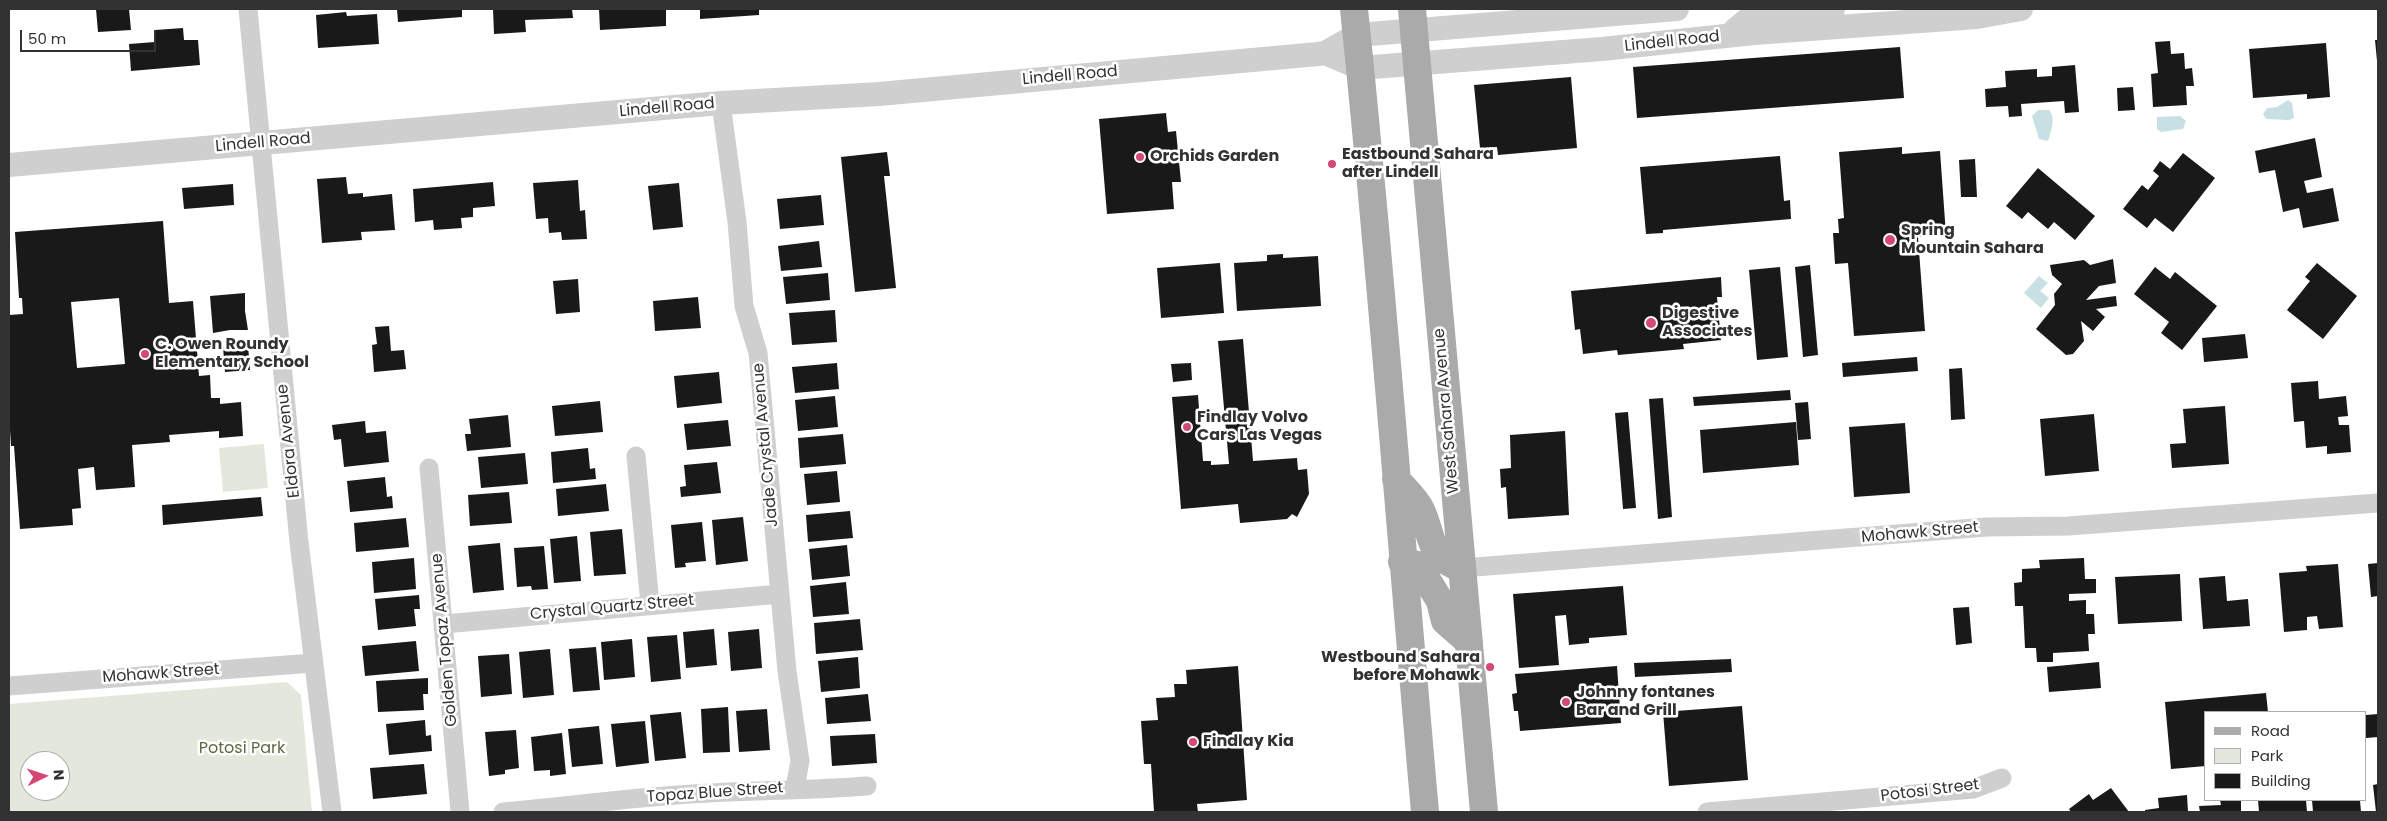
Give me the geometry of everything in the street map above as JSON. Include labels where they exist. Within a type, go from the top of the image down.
[{"type":"main road","points":[[1354,9],[1425,812]]},
{"type":"main road","name":"West Sahara Avenue","points":[[1412,19],[1484,812]]},
{"type":"main road","points":[[1396,479],[1422,510],[1428,536],[1435,549],[1447,564],[1462,568]]},
{"type":"main road","points":[[1402,562],[1418,565],[1440,601],[1445,621],[1469,642]]},
{"type":"street","name":"Eldora Avenue","points":[[248,9],[313,663],[332,812]]},
{"type":"street","name":"Lindell Road","points":[[9,165],[721,103],[879,94],[1325,53],[1356,35],[1412,19],[1677,9]]},
{"type":"street","points":[[1728,36],[1747,20],[1833,9]]},
{"type":"street","name":"Lindell Road","points":[[1325,53],[1360,68],[1728,36],[1977,17],[2021,9]]},
{"type":"street","name":"Jade Crystal Avenue","points":[[721,103],[737,222],[744,306],[758,353],[787,671],[800,760],[795,788]]},
{"type":"street","points":[[636,456],[650,604]]},
{"type":"street","name":"Golden Topaz Avenue","points":[[429,468],[460,812]]},
{"type":"street","name":"Mohawk Street","points":[[1462,568],[1987,527],[2068,526],[2378,503]]},
{"type":"street","name":"Crystal Quartz Street","points":[[444,624],[650,604],[780,594]]},
{"type":"street","name":"Mohawk Street","points":[[9,686],[313,663]]},
{"type":"street","name":"Potosi Street","points":[[1707,812],[1973,789],[2002,778]]},
{"type":"street","name":"Topaz Blue Street","points":[[503,812],[658,796],[795,788],[824,790],[867,786]]},
{"type":"green space","points":[[264,444],[268,488],[223,492],[219,448]]},
{"type":"green space","name":"Potosi Park","points":[[287,682],[301,695],[312,812],[9,812],[9,704]]},
{"type":"water","points":[[2288,100],[2292,103],[2294,118],[2289,120],[2266,119],[2263,114],[2267,108],[2277,107]]},
{"type":"water","points":[[2038,110],[2049,110],[2051,113],[2053,120],[2052,128],[2047,141],[2039,139],[2032,116]]},
{"type":"water","points":[[2180,116],[2186,121],[2183,129],[2161,132],[2157,129],[2157,117]]},
{"type":"water","points":[[2039,276],[2048,283],[2040,291],[2049,298],[2041,308],[2024,293]]},
{"type":"building","points":[[96,9],[129,9],[131,30],[98,32]]},
{"type":"building","points":[[397,9],[462,9],[462,17],[398,22]]},
{"type":"building","points":[[493,9],[572,9],[573,18],[525,20],[526,32],[494,34]]},
{"type":"building","points":[[599,9],[666,9],[666,26],[600,30]]},
{"type":"building","points":[[700,9],[759,9],[759,15],[700,19]]},
{"type":"building","points":[[346,12],[347,16],[377,14],[379,44],[318,48],[316,15]]},
{"type":"building","points":[[183,28],[184,40],[198,40],[200,65],[131,71],[129,44],[155,42],[155,30]]},
{"type":"building","points":[[2375,40],[2378,40],[2378,61],[2377,61]]},
{"type":"building","points":[[2170,41],[2171,54],[2184,53],[2185,69],[2192,68],[2194,86],[2186,86],[2187,105],[2153,107],[2151,74],[2158,73],[2155,42]]},
{"type":"building","points":[[2326,43],[2330,97],[2307,99],[2307,94],[2253,98],[2249,49]]},
{"type":"building","points":[[1900,47],[1904,98],[1637,118],[1633,67]]},
{"type":"building","points":[[2075,65],[2079,112],[2065,113],[2064,101],[2021,104],[2022,116],[2009,117],[2008,106],[1986,107],[1985,89],[2006,87],[2005,71],[2037,69],[2037,77],[2052,76],[2052,67]]},
{"type":"building","points":[[1571,77],[1577,148],[1498,155],[1497,147],[1480,148],[1474,85]]},
{"type":"building","points":[[2133,87],[2135,110],[2118,111],[2117,88]]},
{"type":"building","name":"Orchids Garden","points":[[1166,113],[1168,132],[1176,131],[1181,182],[1172,182],[1174,209],[1107,214],[1099,119]]},
{"type":"building","points":[[2315,138],[2322,177],[2304,181],[2307,193],[2333,188],[2339,221],[2303,228],[2299,208],[2283,212],[2275,170],[2259,173],[2255,151]]},
{"type":"building","points":[[1902,147],[1902,154],[1940,151],[1946,235],[1918,237],[1925,331],[1854,336],[1848,263],[1835,264],[1833,233],[1839,233],[1838,219],[1844,218],[1839,152]]},
{"type":"building","points":[[887,152],[890,176],[884,176],[896,288],[855,292],[841,157]]},
{"type":"building","points":[[2183,153],[2215,178],[2173,232],[2155,218],[2147,228],[2123,209],[2142,185],[2148,190],[2159,176],[2153,171],[2160,161],[2170,169]]},
{"type":"building","points":[[1780,156],[1784,201],[1790,200],[1791,219],[1663,230],[1663,233],[1646,234],[1640,167]]},
{"type":"building","points":[[1975,159],[1977,197],[1961,197],[1959,160]]},
{"type":"building","points":[[2038,168],[2095,216],[2075,240],[2054,222],[2048,229],[2028,212],[2022,219],[2006,206]]},
{"type":"building","points":[[346,177],[348,194],[363,193],[363,197],[392,194],[395,230],[361,232],[362,240],[322,243],[317,179]]},
{"type":"building","points":[[578,180],[580,211],[585,210],[587,239],[562,240],[561,232],[549,233],[548,218],[536,219],[533,183]]},
{"type":"building","points":[[493,182],[495,206],[473,208],[473,217],[461,218],[462,228],[434,230],[433,220],[415,222],[413,189]]},
{"type":"building","points":[[679,183],[683,227],[653,230],[648,186]]},
{"type":"building","points":[[233,184],[234,205],[184,209],[182,188]]},
{"type":"building","points":[[821,195],[824,225],[780,229],[777,199]]},
{"type":"building","points":[[163,221],[169,303],[193,301],[199,376],[210,375],[211,398],[220,398],[220,404],[241,402],[243,436],[219,438],[219,431],[169,435],[170,442],[132,445],[135,487],[96,490],[94,467],[78,469],[81,508],[72,509],[73,525],[20,529],[14,446],[11,446],[9,414],[9,315],[23,314],[22,298],[19,298],[15,232]],"holes":[[[119,298],[125,364],[77,368],[71,302]]]},
{"type":"building","points":[[819,241],[822,267],[781,271],[778,246]]},
{"type":"building","points":[[1283,254],[1283,258],[1318,256],[1321,306],[1237,311],[1234,263],[1267,261],[1267,255]]},
{"type":"building","points":[[2113,259],[2116,283],[2099,286],[2086,300],[2116,296],[2117,306],[2096,309],[2105,317],[2093,331],[2081,321],[2084,341],[2073,354],[2066,355],[2036,329],[2055,305],[2054,294],[2062,284],[2052,275],[2050,265],[2084,260],[2090,265]]},
{"type":"building","points":[[1220,263],[1224,313],[1161,318],[1157,268]]},
{"type":"building","points":[[2317,263],[2357,296],[2323,339],[2287,310],[2310,281],[2305,277]]},
{"type":"building","points":[[1810,265],[1818,355],[1803,357],[1795,267]]},
{"type":"building","points":[[1780,267],[1788,357],[1757,360],[1749,270]]},
{"type":"building","points":[[2155,267],[2170,279],[2175,272],[2217,306],[2182,350],[2161,333],[2169,322],[2134,294]]},
{"type":"building","points":[[828,273],[830,300],[786,304],[783,277]]},
{"type":"building","points":[[1721,277],[1722,297],[1717,297],[1721,340],[1683,344],[1684,349],[1618,355],[1617,350],[1583,354],[1580,329],[1575,330],[1571,291]]},
{"type":"building","points":[[578,279],[580,312],[556,314],[553,281]]},
{"type":"building","points":[[245,293],[248,330],[230,330],[213,333],[210,296]]},
{"type":"building","points":[[698,297],[701,328],[655,331],[653,301]]},
{"type":"building","points":[[835,310],[837,342],[792,345],[789,313]]},
{"type":"building","points":[[389,326],[391,351],[404,350],[406,369],[374,372],[372,345],[377,344],[375,327]]},
{"type":"building","points":[[2245,334],[2248,358],[2204,362],[2202,338]]},
{"type":"building","name":"Findlay Volvo Cars Las Vegas","points":[[1243,339],[1253,461],[1297,458],[1298,470],[1307,469],[1309,494],[1297,517],[1292,514],[1287,519],[1240,523],[1238,504],[1181,509],[1172,397],[1198,395],[1203,461],[1211,461],[1211,465],[1229,464],[1218,341]]},
{"type":"building","points":[[248,345],[250,370],[225,372],[223,347]]},
{"type":"building","points":[[1917,357],[1918,371],[1843,377],[1842,363]]},
{"type":"building","points":[[837,363],[839,389],[795,393],[792,367]]},
{"type":"building","points":[[1191,363],[1192,380],[1173,382],[1171,364]]},
{"type":"building","points":[[1962,368],[1965,419],[1951,420],[1949,369]]},
{"type":"building","points":[[719,372],[722,403],[677,408],[674,376]]},
{"type":"building","points":[[2318,381],[2319,399],[2346,396],[2348,416],[2338,417],[2339,425],[2349,425],[2351,452],[2327,454],[2327,446],[2306,448],[2304,421],[2294,422],[2291,383]]},
{"type":"building","points":[[1790,390],[1791,400],[1694,406],[1693,397]]},
{"type":"building","points":[[835,396],[838,427],[798,431],[795,400]]},
{"type":"building","points":[[1663,398],[1672,517],[1658,519],[1649,399]]},
{"type":"building","points":[[600,401],[603,432],[555,436],[552,406]]},
{"type":"building","points":[[1808,402],[1811,439],[1798,440],[1795,403]]},
{"type":"building","points":[[2225,406],[2229,464],[2172,468],[2170,444],[2186,443],[2183,409]]},
{"type":"building","points":[[1628,412],[1636,508],[1623,509],[1615,413]]},
{"type":"building","points":[[2094,414],[2099,471],[2045,476],[2040,419]]},
{"type":"building","points":[[508,415],[511,447],[467,451],[465,434],[471,434],[469,419]]},
{"type":"building","points":[[728,420],[731,446],[687,450],[684,424]]},
{"type":"building","points":[[365,421],[366,433],[386,431],[389,462],[344,467],[341,439],[334,440],[332,425]]},
{"type":"building","points":[[1796,422],[1799,465],[1703,473],[1700,430]]},
{"type":"building","points":[[1905,423],[1910,493],[1854,497],[1849,427]]},
{"type":"building","points":[[1565,431],[1569,515],[1508,519],[1506,487],[1501,488],[1500,469],[1511,468],[1510,435]]},
{"type":"building","points":[[843,434],[846,464],[800,468],[798,438]]},
{"type":"building","points":[[588,448],[590,469],[595,468],[596,479],[553,483],[551,452]]},
{"type":"building","points":[[525,453],[528,484],[481,488],[478,457]]},
{"type":"building","points":[[717,462],[721,493],[681,497],[680,487],[686,486],[684,465]]},
{"type":"building","points":[[837,471],[840,502],[807,505],[804,474]]},
{"type":"building","points":[[385,477],[387,497],[392,496],[393,508],[350,512],[347,481]]},
{"type":"building","points":[[606,484],[609,511],[558,516],[556,489]]},
{"type":"building","points":[[509,492],[512,523],[470,526],[468,495]]},
{"type":"building","points":[[261,497],[263,516],[163,525],[162,505]]},
{"type":"building","points":[[850,511],[853,538],[808,542],[806,515]]},
{"type":"building","points":[[743,517],[748,561],[716,565],[712,520]]},
{"type":"building","points":[[406,518],[409,547],[356,552],[354,523]]},
{"type":"building","points":[[702,522],[706,561],[685,563],[686,567],[675,568],[671,525]]},
{"type":"building","points":[[622,529],[626,574],[594,576],[590,532]]},
{"type":"building","points":[[577,536],[581,581],[554,583],[550,539]]},
{"type":"building","points":[[500,543],[504,590],[473,593],[468,546]]},
{"type":"building","points":[[847,545],[850,576],[812,580],[809,549]]},
{"type":"building","points":[[544,546],[548,589],[532,590],[531,586],[517,587],[514,548]]},
{"type":"building","points":[[414,558],[416,589],[374,593],[372,562]]},
{"type":"building","points":[[2084,558],[2085,579],[2096,579],[2096,593],[2069,594],[2069,601],[2086,600],[2086,614],[2094,614],[2095,634],[2088,634],[2089,651],[2053,653],[2053,662],[2037,662],[2036,648],[2025,648],[2023,606],[2015,606],[2014,583],[2022,582],[2022,569],[2040,568],[2039,560]]},
{"type":"building","points":[[2378,563],[2378,596],[2371,597],[2368,564]]},
{"type":"building","points":[[2338,564],[2343,627],[2319,629],[2317,616],[2307,617],[2307,630],[2284,632],[2279,573],[2307,571],[2306,566]]},
{"type":"building","points":[[2180,574],[2182,621],[2118,624],[2115,577]]},
{"type":"building","points":[[2225,576],[2227,601],[2248,599],[2250,626],[2203,629],[2199,578]]},
{"type":"building","points":[[846,582],[849,614],[813,617],[810,586]]},
{"type":"building","points":[[1623,586],[1627,635],[1589,638],[1589,643],[1569,645],[1566,615],[1555,616],[1559,665],[1519,668],[1513,594]]},
{"type":"building","points":[[419,595],[420,609],[414,609],[416,626],[378,630],[375,599]]},
{"type":"building","points":[[1969,607],[1972,643],[1956,645],[1953,608]]},
{"type":"building","points":[[860,619],[863,650],[816,654],[814,623]]},
{"type":"building","points":[[714,629],[717,665],[686,668],[683,632]]},
{"type":"building","points":[[759,629],[762,668],[731,671],[728,632]]},
{"type":"building","points":[[677,635],[681,679],[651,682],[647,637]]},
{"type":"building","points":[[632,639],[635,677],[604,680],[601,642]]},
{"type":"building","points":[[416,641],[419,671],[365,676],[362,646]]},
{"type":"building","points":[[596,647],[600,690],[573,692],[569,649]]},
{"type":"building","points":[[550,649],[554,695],[523,698],[519,652]]},
{"type":"building","points":[[509,654],[512,694],[481,697],[478,656]]},
{"type":"building","points":[[858,657],[860,688],[821,692],[818,661]]},
{"type":"building","points":[[1731,659],[1732,672],[1635,677],[1634,663]]},
{"type":"building","points":[[2099,662],[2101,688],[2049,692],[2047,667]]},
{"type":"building","name":"Findlay Kia","points":[[1238,666],[1247,800],[1197,804],[1198,812],[1154,812],[1151,764],[1144,764],[1141,721],[1158,720],[1156,698],[1175,697],[1174,684],[1187,684],[1186,670]]},
{"type":"building","name":"Johnny fontanes Bar and Grill","points":[[1617,666],[1621,723],[1520,731],[1518,711],[1514,711],[1512,694],[1517,693],[1515,674]]},
{"type":"building","points":[[428,678],[428,694],[423,694],[424,710],[378,712],[376,681]]},
{"type":"building","points":[[2266,693],[2268,711],[2204,711],[2204,766],[2171,769],[2165,702]]},
{"type":"building","points":[[868,694],[871,721],[827,724],[825,698]]},
{"type":"building","points":[[1742,706],[1748,780],[1669,786],[1663,712]]},
{"type":"building","points":[[728,707],[730,752],[703,753],[701,709]]},
{"type":"building","points":[[767,709],[770,750],[739,752],[736,711]]},
{"type":"building","points":[[681,712],[686,758],[655,761],[650,715]]},
{"type":"building","points":[[2378,714],[2378,737],[2367,738],[2367,715]]},
{"type":"building","points":[[425,720],[426,736],[431,735],[432,751],[389,755],[386,724]]},
{"type":"building","points":[[645,721],[649,763],[616,767],[611,724]]},
{"type":"building","points":[[599,726],[603,764],[572,767],[568,729]]},
{"type":"building","points":[[516,730],[519,768],[505,770],[505,774],[489,776],[485,732]]},
{"type":"building","points":[[562,733],[566,774],[550,776],[550,770],[534,771],[531,737]]},
{"type":"building","points":[[875,734],[877,763],[832,766],[830,736]]},
{"type":"building","points":[[424,764],[427,794],[373,799],[370,768]]},
{"type":"building","points":[[2378,784],[2378,812],[2376,812],[2373,785]]},
{"type":"building","points":[[2111,788],[2129,812],[2071,812],[2069,809],[2089,794],[2093,800]]},
{"type":"building","points":[[2187,795],[2188,812],[2145,812],[2145,810],[2159,808],[2158,798]]},
{"type":"building","points":[[2220,801],[2241,801],[2241,812],[2200,812],[2199,806],[2221,805]]},
{"type":"building","points":[[2258,801],[2306,801],[2307,812],[2259,812]]},
{"type":"building","points":[[2312,801],[2360,801],[2361,812],[2313,812]]},
{"type":"place","name":"Orchids Garden","points":[[1140,157]]},
{"type":"place","name":"Eastbound Sahara after Lindell","points":[[1332,164]]},
{"type":"place","name":"Spring Mountain Sahara","points":[[1890,240]]},
{"type":"place","name":"Digestive Associates","points":[[1651,323]]},
{"type":"place","name":"C. Owen Roundy Elementary School","points":[[145,354]]},
{"type":"place","name":"Findlay Volvo Cars Las Vegas","points":[[1187,427]]},
{"type":"place","name":"Westbound Sahara before Mohawk","points":[[1490,667]]},
{"type":"place","name":"Johnny fontanes Bar and Grill","points":[[1566,702]]},
{"type":"place","name":"Findlay Kia","points":[[1193,742]]}]
